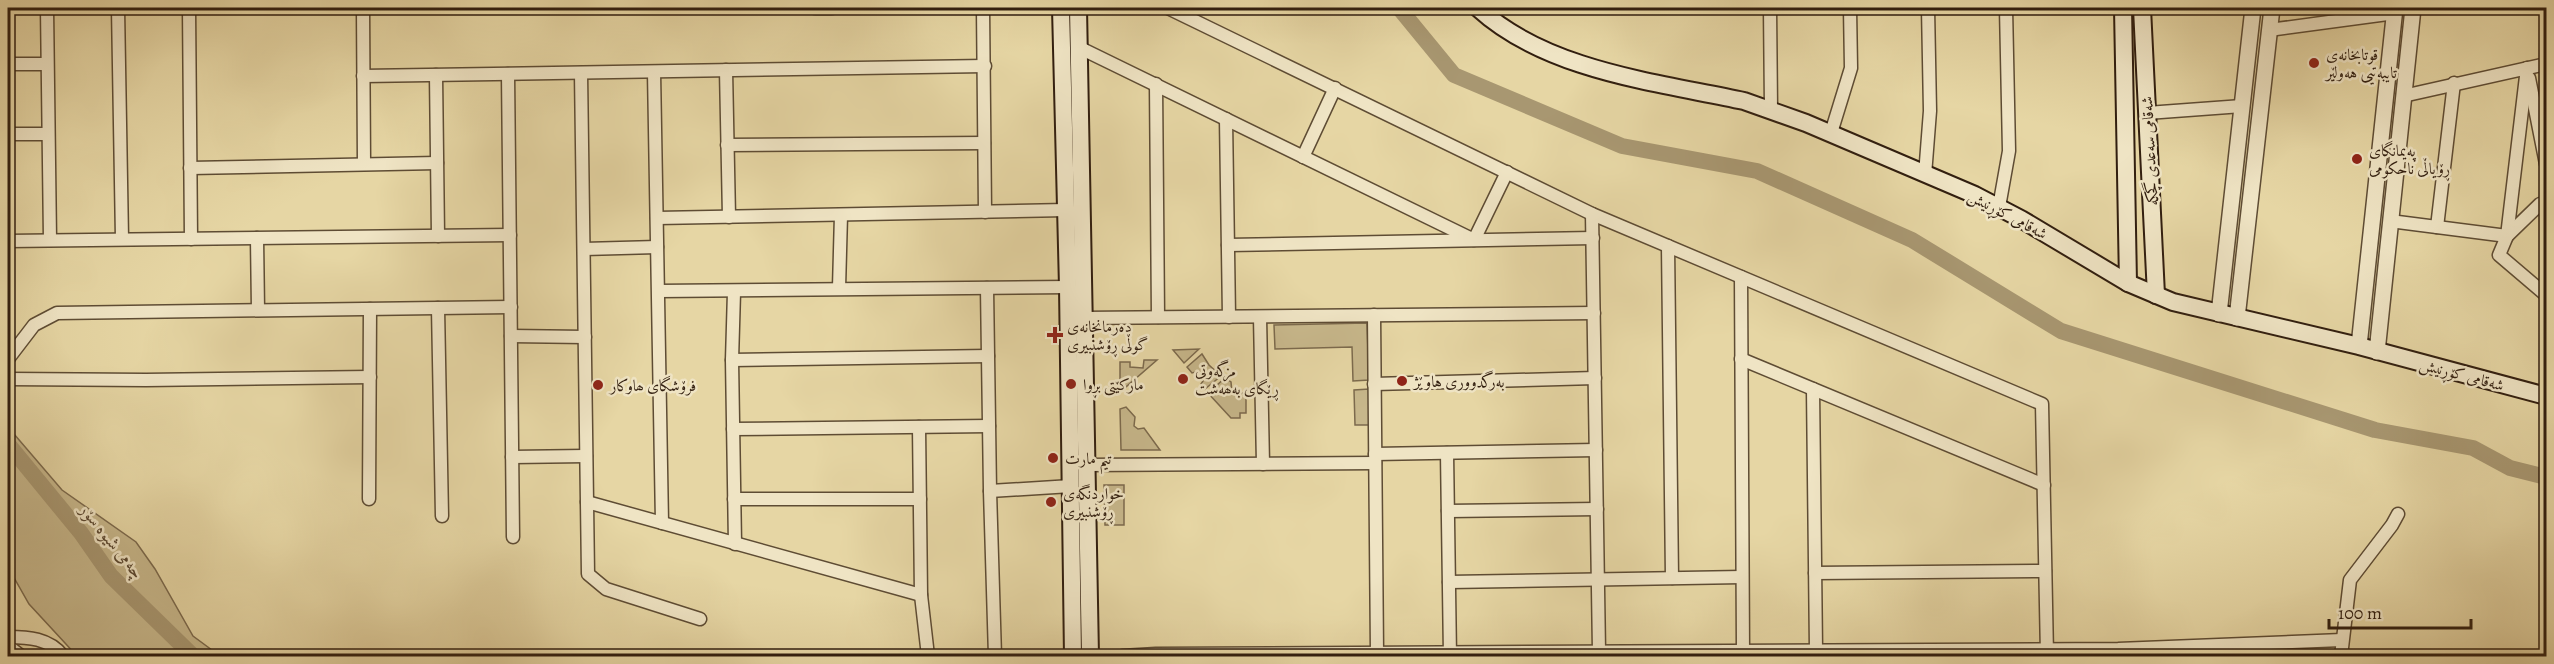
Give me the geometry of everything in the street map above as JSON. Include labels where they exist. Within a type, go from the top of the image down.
[{"type":"main road","points":[[1061,8],[1068,287],[1073,657]]},
{"type":"main road","points":[[1078,8],[1090,657]]},
{"type":"main road","name":"شەقامی کۆڕنیش","points":[[1481,8],[1506,30],[1533,46],[1563,58],[1772,109],[1832,133],[1999,207],[2127,283],[2156,295],[2219,314],[2359,346],[2547,396]]},
{"type":"main road","name":"شەقامی سەعدی گچکە","points":[[2123,8],[2127,283]]},
{"type":"main road","name":"شەقامی سەعدی گچکە","points":[[2142,8],[2156,295]]},
{"type":"street","points":[[47,8],[50,240]]},
{"type":"street","points":[[118,8],[122,239]]},
{"type":"street","points":[[189,8],[191,239]]},
{"type":"street","points":[[363,8],[364,164]]},
{"type":"street","points":[[983,8],[985,212]]},
{"type":"street","points":[[1168,8],[1592,214],[2042,404],[2047,653]]},
{"type":"street","points":[[1770,8],[1772,109]]},
{"type":"street","points":[[1832,133],[1851,68],[1850,8]]},
{"type":"street","points":[[1925,175],[1930,111],[1928,8]]},
{"type":"street","points":[[1999,207],[2009,151],[2006,8]]},
{"type":"street","points":[[2219,314],[2253,8]]},
{"type":"street","points":[[2237,318],[2272,8]]},
{"type":"street","points":[[2377,352],[2403,96],[2416,8]]},
{"type":"street","points":[[2269,30],[2395,10],[2359,346]]},
{"type":"street","points":[[1078,47],[1474,240]]},
{"type":"street","points":[[8,64],[48,64]]},
{"type":"street","points":[[2403,96],[2547,64]]},
{"type":"street","points":[[363,76],[985,66]]},
{"type":"street","points":[[2527,68],[2544,135],[2547,164]]},
{"type":"street","points":[[2507,236],[2527,68]]},
{"type":"street","points":[[726,70],[729,217]]},
{"type":"street","points":[[654,72],[662,523]]},
{"type":"street","points":[[581,73],[588,574],[606,589],[700,620]]},
{"type":"street","points":[[508,74],[513,537]]},
{"type":"street","points":[[436,75],[438,236]]},
{"type":"street","points":[[2437,226],[2454,83]]},
{"type":"street","points":[[1155,84],[1158,317]]},
{"type":"street","points":[[1304,157],[1335,88]]},
{"type":"street","points":[[2147,113],[2242,106]]},
{"type":"street","points":[[1226,119],[1229,317]]},
{"type":"street","points":[[8,134],[48,134]]},
{"type":"street","points":[[727,145],[984,143]]},
{"type":"street","points":[[190,168],[437,164]]},
{"type":"street","points":[[1474,240],[1507,172]]},
{"type":"street","points":[[2547,201],[2540,204],[2507,236],[2500,250],[2501,258],[2547,296]]},
{"type":"street","points":[[657,218],[1066,210]]},
{"type":"street","points":[[1592,214],[1599,651]]},
{"type":"street","points":[[839,288],[841,215]]},
{"type":"street","points":[[2390,221],[2507,236]]},
{"type":"street","points":[[8,241],[510,236]]},
{"type":"street","points":[[257,238],[258,310]]},
{"type":"street","points":[[1228,245],[1593,238]]},
{"type":"street","points":[[1668,246],[1672,578]]},
{"type":"street","points":[[584,249],[657,248]]},
{"type":"street","points":[[1741,277],[1743,651]]},
{"type":"street","points":[[659,291],[1068,287]]},
{"type":"street","points":[[987,288],[995,657]]},
{"type":"street","points":[[734,292],[732,360],[735,544]]},
{"type":"street","points":[[2220,292],[2228,298],[2238,295]]},
{"type":"street","points":[[8,359],[34,325],[57,313],[511,307]]},
{"type":"street","points":[[438,308],[442,516]]},
{"type":"street","points":[[369,499],[370,309]]},
{"type":"street","points":[[1084,318],[1594,313]]},
{"type":"street","points":[[1374,315],[1377,653]]},
{"type":"street","points":[[1260,317],[1263,464]]},
{"type":"street","points":[[511,336],[585,337]]},
{"type":"street","points":[[732,360],[988,356]]},
{"type":"street","points":[[1740,359],[2044,485]]},
{"type":"street","points":[[8,379],[370,377]]},
{"type":"street","points":[[1374,384],[1595,378]]},
{"type":"street","points":[[1813,389],[1816,650]]},
{"type":"street","points":[[733,429],[989,426]]},
{"type":"street","points":[[919,427],[921,595],[928,657]]},
{"type":"street","points":[[1087,465],[1263,464],[1447,453],[1596,450]]},
{"type":"street","points":[[1447,453],[1450,654]]},
{"type":"street","points":[[512,457],[586,456]]},
{"type":"street","points":[[990,491],[1071,486]]},
{"type":"street","points":[[734,499],[920,499]]},
{"type":"street","points":[[587,502],[921,595]]},
{"type":"street","points":[[1448,511],[1597,509]]},
{"type":"street","points":[[2341,657],[2350,580],[2392,525],[2397,514]]},
{"type":"street","points":[[1815,573],[2045,571]]},
{"type":"street","points":[[1449,582],[1742,577]]},
{"type":"street","points":[[8,637],[41,640],[58,650],[63,657]]},
{"type":"street","points":[[1122,657],[1156,654],[1556,654],[1599,651],[1624,654],[1743,651],[1770,654],[1816,650],[2118,653],[2342,640]]},
{"type":"street","points":[[8,646],[21,657]]},
{"type":"shaded area","points":[[1367,323],[1369,380],[1353,381],[1352,347],[1275,349],[1274,325]]},
{"type":"shaded area","points":[[1199,349],[1184,363],[1173,350]]},
{"type":"shaded area","points":[[1202,354],[1209,365],[1221,376],[1205,389],[1201,384],[1205,378],[1199,371],[1192,373],[1187,367]]},
{"type":"shaded area","points":[[1144,360],[1157,360],[1120,392],[1120,362],[1130,362],[1130,367],[1143,368]]},
{"type":"shaded area","points":[[1225,378],[1231,382],[1232,393],[1246,393],[1246,413],[1240,413],[1240,418],[1231,418],[1208,393]]},
{"type":"shaded area","points":[[1369,389],[1370,425],[1355,425],[1354,390]]},
{"type":"shaded area","points":[[1126,407],[1135,417],[1134,426],[1138,429],[1144,428],[1160,450],[1121,450],[1120,409]]},
{"type":"shaded area","points":[[8,427],[62,490],[136,542],[155,569],[193,636],[220,656],[77,656],[29,604],[8,567]]},
{"type":"shaded area","points":[[1104,485],[1124,485],[1124,525],[1105,525]]},
{"type":"waterway","points":[[816,8],[831,8]]},
{"type":"waterway","points":[[1399,8],[1454,75],[1622,146],[1757,171],[1912,240],[2061,331],[2375,430],[2473,448],[2510,468],[2546,477]]},
{"type":"waterway","name":"چەمی شیوە سۆر","points":[[8,444],[81,533],[111,576],[193,656]]},
{"type":"place","name":"قوتابخانەی تایبەتیی هەولێر","points":[[2314,63]]},
{"type":"place","name":"پەیمانگای ڕۆیاڵی ناحکومی","points":[[2357,159]]},
{"type":"place","name":"دەرمانخانەی گوڵی ڕۆشنبیری","points":[[1055,335]]},
{"type":"place","name":"مزگەوتی ڕێگای بەھەشت","points":[[1183,379]]},
{"type":"place","name":"بەرگدووری هاوێژ","points":[[1402,381]]},
{"type":"place","name":"مارکێتی بڕوا","points":[[1071,384]]},
{"type":"place","name":"فرۆشگای ھاوکار","points":[[598,385]]},
{"type":"place","name":"تیم مارت","points":[[1053,458]]},
{"type":"place","name":"خواردنگەی ڕۆشنبیری","points":[[1051,502]]}]
